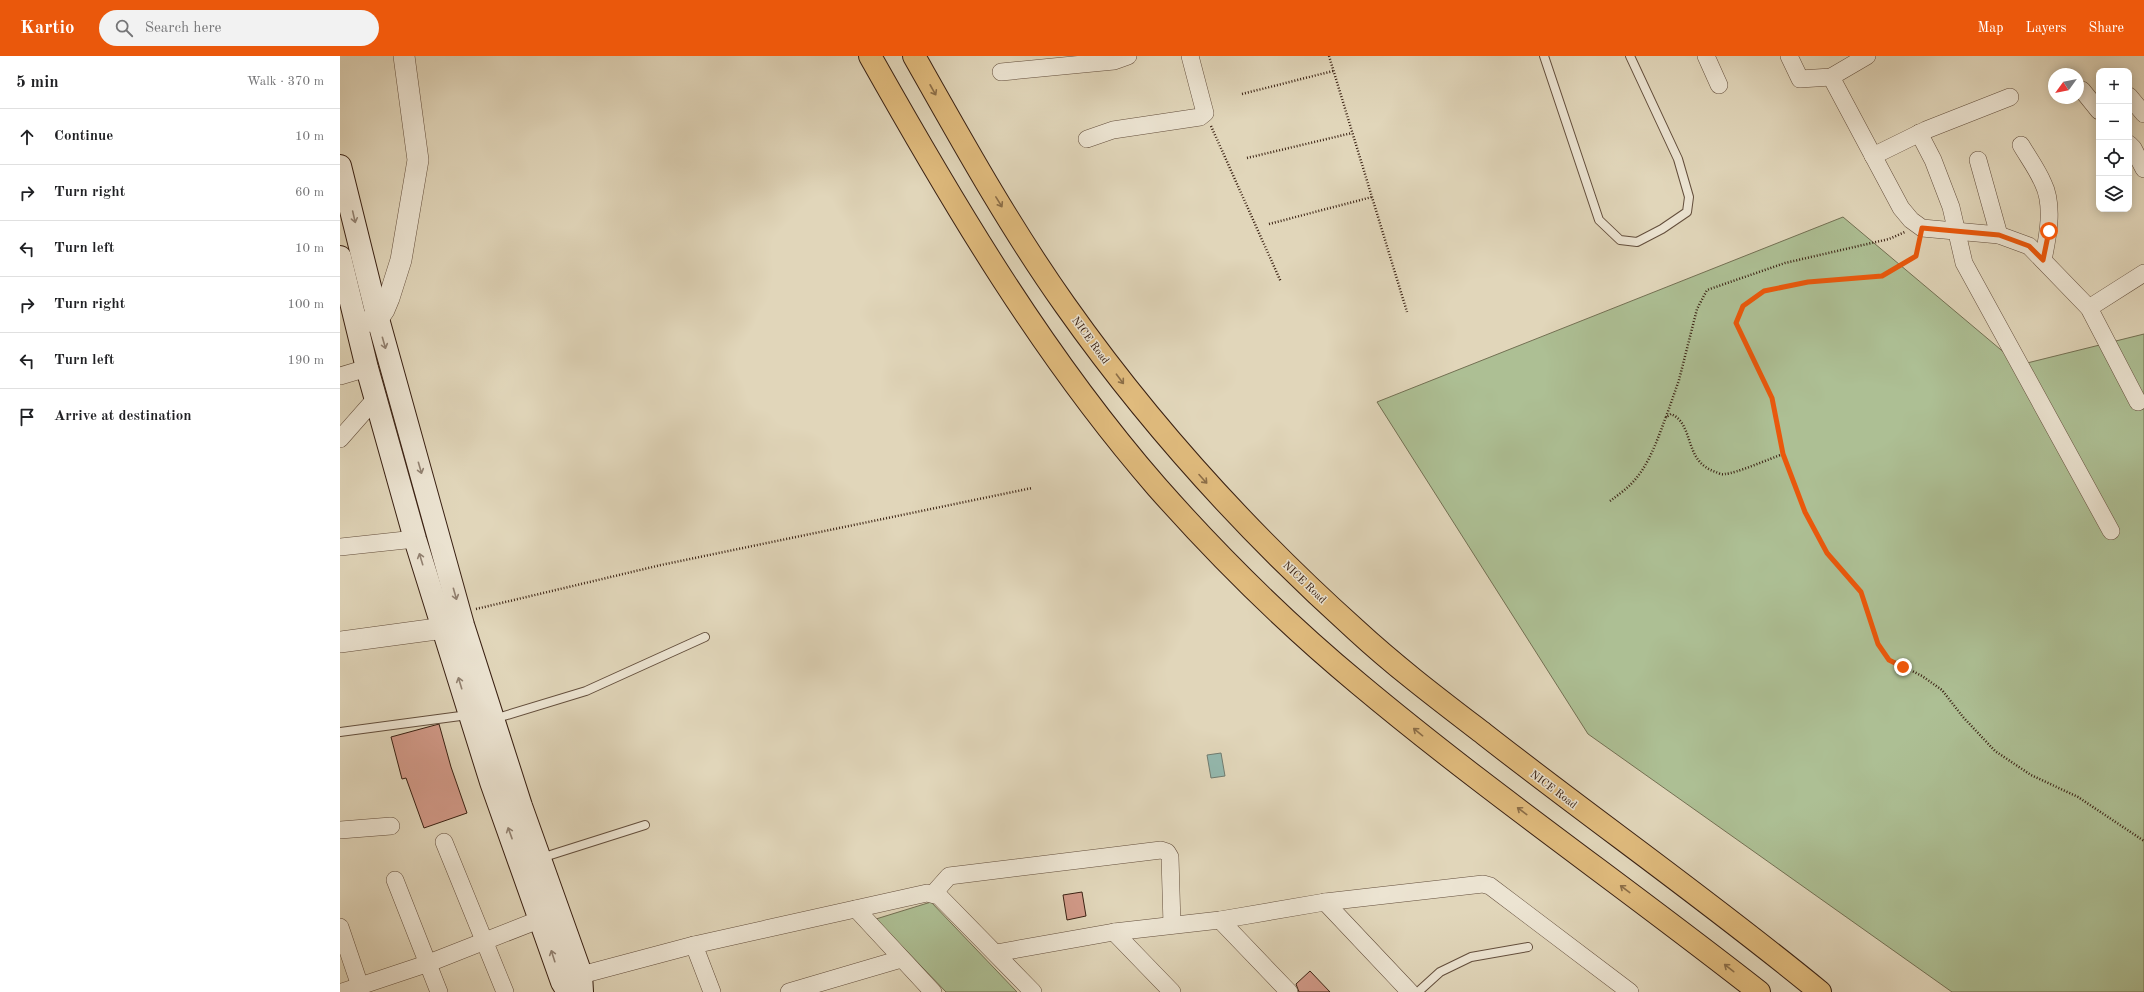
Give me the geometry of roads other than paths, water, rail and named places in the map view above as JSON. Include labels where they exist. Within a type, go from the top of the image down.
[{"type":"highway","points":[[870,56],[982,249],[1036,330],[1103,421],[1158,487],[1231,565],[1356,682],[1431,742],[1759,992]]},
{"type":"highway","name":"NICE Road","points":[[914,56],[978,170],[1064,304],[1133,396],[1208,484],[1261,539],[1357,632],[1431,693],[1563,796],[1779,958],[1820,992]]},
{"type":"main road","points":[[340,166],[456,622],[470,715],[491,782],[541,919],[573,985]]},
{"type":"main road","points":[[340,261],[415,539],[456,622],[493,719],[521,806],[541,858],[573,985]]},
{"type":"street","points":[[357,324],[378,319],[389,298],[401,260],[418,160],[404,56]]},
{"type":"street","points":[[1001,72],[1114,61],[1128,56]]},
{"type":"street","points":[[1087,139],[1113,130],[1200,118],[1205,113],[1190,56]]},
{"type":"street","points":[[1706,56],[1719,85]]},
{"type":"street","points":[[1789,56],[1800,79],[1831,77],[1867,56]]},
{"type":"street","points":[[1831,77],[1901,208],[1919,225],[1999,235],[2029,246],[2089,308],[2138,402]]},
{"type":"street","points":[[2084,92],[2096,106]]},
{"type":"street","points":[[1873,156],[1919,133],[2010,97]]},
{"type":"street","points":[[2132,100],[2144,114]]},
{"type":"street","points":[[1919,133],[1933,160],[1948,200],[1964,263],[2111,531]]},
{"type":"street","points":[[2021,144],[2044,184],[2048,202],[2049,231],[2043,260]]},
{"type":"street","points":[[2132,149],[2144,169]]},
{"type":"street","points":[[1978,160],[1999,235]]},
{"type":"street","points":[[2089,308],[2144,273]]},
{"type":"street","points":[[340,376],[368,368]]},
{"type":"street","points":[[340,439],[376,398]]},
{"type":"street","points":[[340,547],[415,539]]},
{"type":"street","points":[[340,642],[456,622]]},
{"type":"street","points":[[340,830],[392,826]]},
{"type":"street","points":[[444,842],[505,992]]},
{"type":"street","points":[[933,894],[949,876],[1161,850],[1167,852],[1170,857],[1172,925]]},
{"type":"street","points":[[395,880],[440,992]]},
{"type":"street","points":[[996,953],[1114,932],[1220,920],[1325,902],[1483,884],[1490,886],[1630,992]]},
{"type":"street","points":[[573,985],[694,945],[927,893],[939,896],[1033,992]]},
{"type":"street","points":[[1325,902],[1410,992]]},
{"type":"street","points":[[856,909],[934,992]]},
{"type":"street","points":[[342,992],[369,987],[484,940],[541,919]]},
{"type":"street","points":[[1220,920],[1289,992]]},
{"type":"street","points":[[340,927],[369,987]]},
{"type":"street","points":[[1114,932],[1172,992]]},
{"type":"street","points":[[694,945],[712,992]]},
{"type":"street","points":[[789,992],[901,958]]},
{"type":"lane","points":[[1544,56],[1599,220],[1620,240],[1637,242],[1662,229],[1687,212],[1689,197],[1678,159],[1630,56]]},
{"type":"lane","points":[[493,719],[586,692],[705,637]]},
{"type":"lane","points":[[340,732],[470,715]]},
{"type":"lane","points":[[541,858],[645,825]]},
{"type":"lane","points":[[1418,992],[1440,972],[1470,957],[1528,946]]},
{"type":"water","points":[[1221,753],[1225,776],[1211,778],[1207,755]]}]
